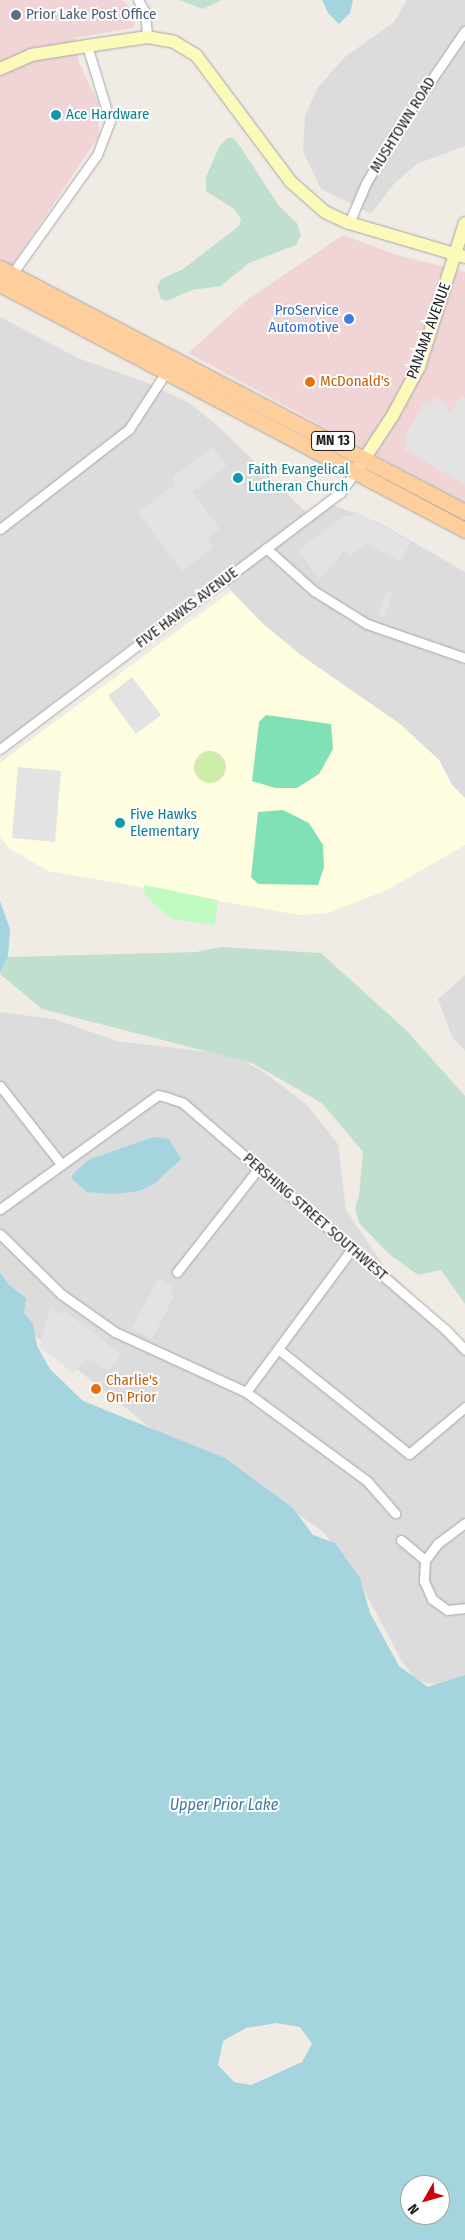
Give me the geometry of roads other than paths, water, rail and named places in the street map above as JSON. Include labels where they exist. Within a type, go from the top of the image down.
[{"type":"main road","name":"MN 13","points":[[4,276],[166,372],[465,530]]},
{"type":"main road","name":"MN 13","points":[[4,276],[201,373],[465,512]]},
{"type":"street","points":[[138,0],[145,12],[147,37]]},
{"type":"street","name":"MUSHTOWN ROAD","points":[[349,223],[366,183],[398,129],[465,31]]},
{"type":"street","points":[[0,59],[14,60],[86,46],[147,37],[174,42],[196,55],[292,182],[325,212],[349,223],[460,255]]},
{"type":"street","points":[[4,276],[96,155],[110,121],[86,46]]},
{"type":"street","points":[[0,69],[14,60]]},
{"type":"street","name":"PANAMA AVENUE","points":[[365,458],[393,415],[418,367],[460,255],[465,224]]},
{"type":"street","points":[[0,529],[129,428],[166,372]]},
{"type":"street","name":"FIVE HAWKS AVENUE","points":[[0,749],[340,493],[365,458]]},
{"type":"street","points":[[266,548],[314,591],[367,624],[465,658]]},
{"type":"street","points":[[0,1086],[62,1165],[0,1209]]},
{"type":"street","name":"PERSHING STREET SOUTHWEST","points":[[62,1165],[158,1095],[183,1103],[352,1249],[465,1350]]},
{"type":"street","points":[[177,1272],[258,1169]]},
{"type":"street","points":[[0,1234],[61,1294],[115,1332],[246,1392],[367,1481],[395,1513]]},
{"type":"street","points":[[246,1392],[352,1249]]},
{"type":"street","points":[[278,1349],[409,1454],[465,1407]]},
{"type":"street","points":[[465,1523],[438,1543],[425,1560],[424,1582],[432,1599],[447,1610],[465,1608]]},
{"type":"street","points":[[400,1540],[425,1560]]},
{"type":"water","points":[[322,0],[353,0],[350,13],[339,24],[328,13]]},
{"type":"water","points":[[0,901],[10,929],[8,957],[0,973]]},
{"type":"water","points":[[153,1137],[169,1139],[181,1159],[154,1184],[139,1191],[113,1194],[87,1192],[72,1179],[73,1174],[88,1160]]},
{"type":"water","name":"Upper Prior Lake","points":[[0,1272],[8,1284],[26,1298],[24,1313],[33,1324],[37,1346],[50,1369],[83,1401],[225,1458],[293,1508],[313,1535],[335,1543],[360,1578],[370,1613],[399,1666],[428,1687],[465,1675],[465,2240],[0,2240]],"holes":[[[277,2023],[300,2027],[312,2044],[302,2062],[251,2085],[234,2082],[218,2065],[223,2041],[246,2028]]]},
{"type":"place","name":"Prior Lake Post Office","points":[[16,15]]},
{"type":"place","name":"Ace Hardware","points":[[56,115]]},
{"type":"place","name":"ProService Automotive","points":[[349,319]]},
{"type":"place","name":"McDonald's","points":[[310,382]]},
{"type":"place","name":"Faith Evangelical Lutheran Church","points":[[238,478]]},
{"type":"place","name":"Five Hawks Elementary","points":[[120,823]]},
{"type":"place","name":"Charlie's On Prior","points":[[96,1389]]}]
